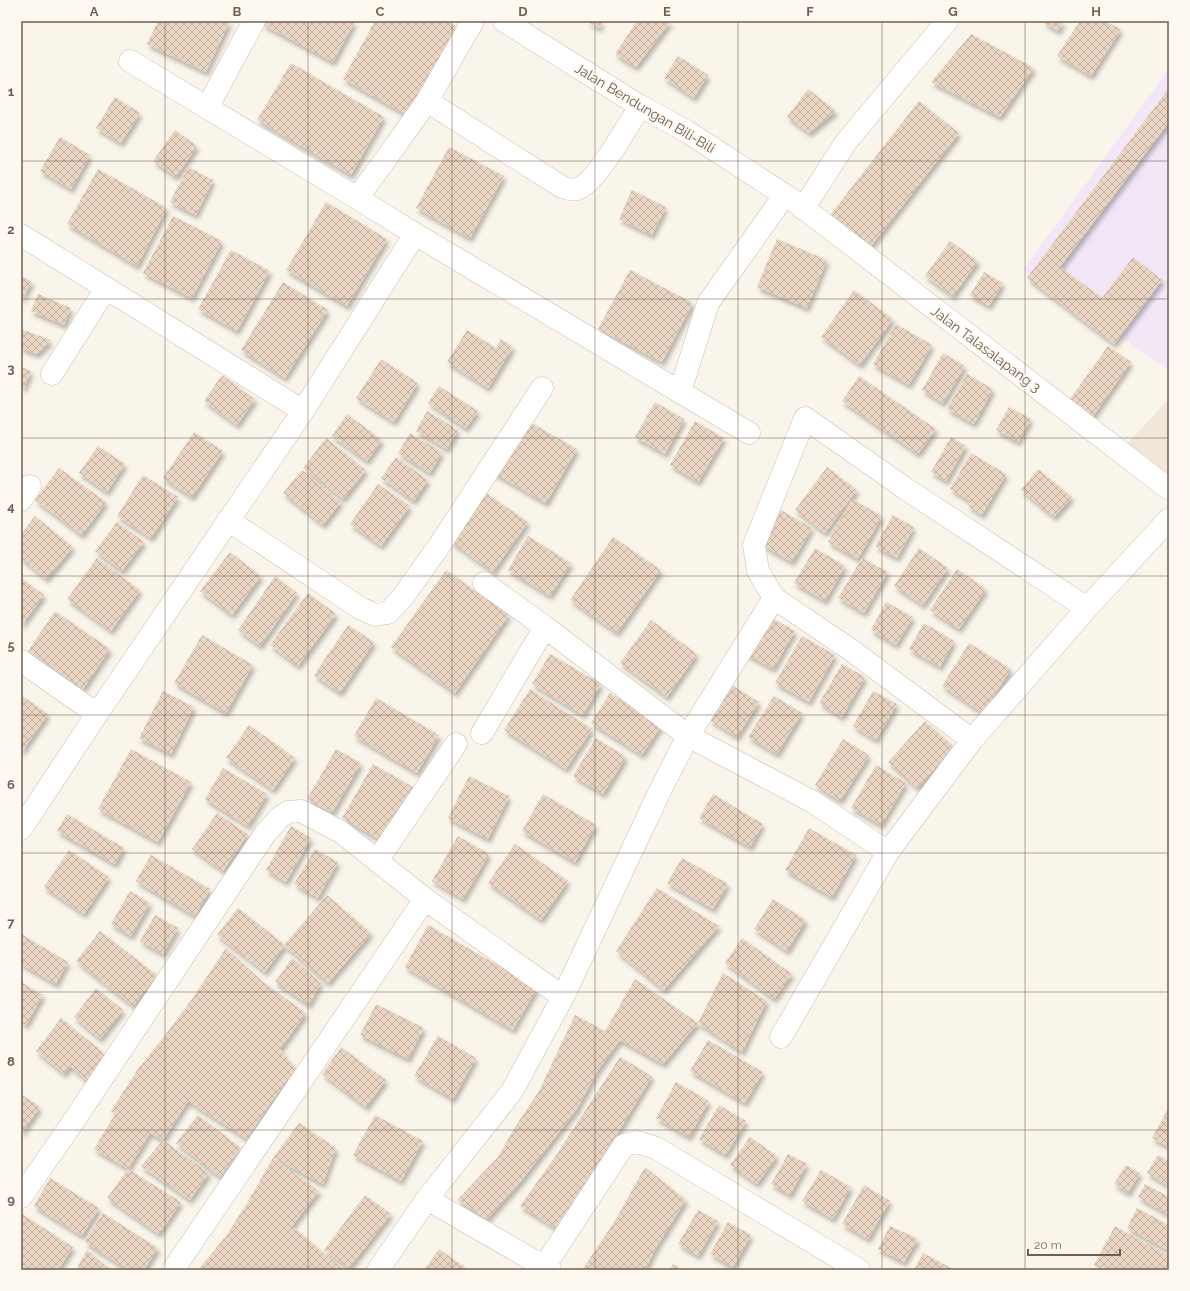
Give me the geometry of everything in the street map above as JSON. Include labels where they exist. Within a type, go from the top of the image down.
[{"type":"street","points":[[207,108],[254,21]]},
{"type":"street","points":[[358,198],[427,100],[473,21]]},
{"type":"street","name":"Jalan Bendungan Bili-Bili","points":[[504,21],[640,106],[686,131],[804,208]]},
{"type":"street","points":[[804,208],[846,142],[947,21]]},
{"type":"street","points":[[130,61],[415,234],[750,433]]},
{"type":"street","points":[[427,100],[562,187],[569,190],[577,189],[585,185],[602,166],[640,106]]},
{"type":"street","points":[[680,392],[708,303],[784,196]]},
{"type":"street","name":"Jalan Talasalapang 3","points":[[804,208],[1169,489]]},
{"type":"street","points":[[21,829],[97,714],[303,411],[415,234]]},
{"type":"street","points":[[21,236],[303,411]]},
{"type":"street","points":[[52,374],[106,288]]},
{"type":"street","points":[[228,520],[360,608],[375,615],[388,613],[402,598],[438,546],[542,388]]},
{"type":"street","points":[[972,740],[851,650],[774,598],[758,571],[754,545],[805,418],[906,489],[1087,608]]},
{"type":"street","points":[[781,1037],[888,852],[972,740],[1087,608],[1169,519]]},
{"type":"street","points":[[484,583],[545,627],[688,736],[813,802],[888,852]]},
{"type":"street","points":[[378,1270],[427,1199],[512,1091],[563,997],[658,795],[688,736],[774,598]]},
{"type":"street","points":[[482,733],[545,627]]},
{"type":"street","points":[[21,661],[97,714]]},
{"type":"street","points":[[377,861],[456,744]]},
{"type":"street","points":[[21,1197],[73,1122],[265,834],[280,817],[288,812],[301,811],[341,832],[425,899],[563,997]]},
{"type":"street","points":[[173,1270],[425,899]]},
{"type":"street","points":[[427,1199],[545,1269],[624,1145],[637,1142],[656,1148],[859,1270]]},
{"type":"shaded area","points":[[1169,69],[1169,370],[1023,270]]},
{"type":"shaded area","points":[[1169,399],[1169,480],[1126,445]]},
{"type":"building","points":[[158,21],[230,21],[206,72],[147,44]]},
{"type":"building","points":[[264,21],[355,21],[333,62],[262,24]]},
{"type":"building","points":[[375,21],[446,21],[456,26],[407,115],[343,79]]},
{"type":"building","points":[[586,21],[603,21],[599,28]]},
{"type":"building","points":[[637,21],[671,21],[636,67],[615,54]]},
{"type":"building","points":[[1041,21],[1064,21],[1058,31]]},
{"type":"building","points":[[1080,21],[1104,21],[1121,29],[1091,76],[1057,56]]},
{"type":"building","points":[[971,34],[1034,68],[1000,117],[931,82]]},
{"type":"building","points":[[678,56],[708,75],[694,98],[664,78]]},
{"type":"building","points":[[291,63],[384,117],[351,175],[257,120]]},
{"type":"building","points":[[1169,88],[1169,122],[1060,267],[1102,298],[1133,257],[1162,280],[1114,344],[1027,278]]},
{"type":"building","points":[[808,89],[836,111],[809,133],[787,117]]},
{"type":"building","points":[[115,97],[140,113],[121,143],[96,128]]},
{"type":"building","points":[[919,101],[959,133],[871,246],[830,215]]},
{"type":"building","points":[[175,130],[197,146],[176,177],[153,161]]},
{"type":"building","points":[[60,137],[90,155],[71,189],[40,171]]},
{"type":"building","points":[[449,147],[504,176],[470,238],[416,208]]},
{"type":"building","points":[[188,167],[213,180],[196,215],[170,202]]},
{"type":"building","points":[[98,169],[167,208],[137,266],[67,224]]},
{"type":"building","points":[[632,190],[666,207],[652,235],[619,219]]},
{"type":"building","points":[[326,202],[387,239],[347,306],[286,270]]},
{"type":"building","points":[[173,216],[222,241],[192,298],[143,273]]},
{"type":"building","points":[[777,239],[827,260],[807,308],[757,287]]},
{"type":"building","points":[[950,241],[978,261],[953,296],[925,276]]},
{"type":"building","points":[[231,250],[270,271],[237,331],[198,309]]},
{"type":"building","points":[[630,270],[693,303],[662,362],[598,329]]},
{"type":"building","points":[[984,272],[1003,283],[989,306],[970,295]]},
{"type":"building","points":[[21,276],[32,282],[21,301]]},
{"type":"building","points":[[283,282],[328,310],[285,378],[241,350]]},
{"type":"building","points":[[854,290],[893,319],[860,365],[821,337]]},
{"type":"building","points":[[38,294],[71,308],[64,325],[31,311]]},
{"type":"building","points":[[896,324],[932,345],[909,385],[873,364]]},
{"type":"building","points":[[21,329],[51,340],[37,354],[21,348]]},
{"type":"building","points":[[467,330],[496,348],[501,339],[513,347],[488,388],[447,362]]},
{"type":"building","points":[[1108,346],[1131,362],[1093,416],[1070,399]]},
{"type":"building","points":[[943,353],[965,366],[943,403],[922,390]]},
{"type":"building","points":[[381,359],[418,383],[394,422],[356,398]]},
{"type":"building","points":[[21,367],[31,371],[24,388],[21,387]]},
{"type":"building","points":[[967,374],[993,389],[974,424],[947,409]]},
{"type":"building","points":[[222,375],[255,399],[237,425],[204,401]]},
{"type":"building","points":[[859,376],[936,429],[918,454],[842,401]]},
{"type":"building","points":[[439,386],[478,411],[466,428],[428,403]]},
{"type":"building","points":[[655,402],[684,419],[665,454],[635,437]]},
{"type":"building","points":[[1009,407],[1031,419],[1018,442],[996,430]]},
{"type":"building","points":[[427,411],[458,430],[447,449],[416,431]]},
{"type":"building","points":[[347,414],[382,440],[367,461],[332,436]]},
{"type":"building","points":[[523,418],[577,449],[546,503],[492,472]]},
{"type":"building","points":[[695,421],[724,438],[698,482],[670,465]]},
{"type":"building","points":[[194,432],[223,451],[192,497],[163,478]]},
{"type":"building","points":[[410,433],[442,452],[430,473],[398,453]]},
{"type":"building","points":[[951,437],[966,446],[946,481],[931,472]]},
{"type":"building","points":[[326,438],[366,470],[343,499],[303,468]]},
{"type":"building","points":[[98,446],[125,464],[107,492],[79,473]]},
{"type":"building","points":[[971,453],[1006,474],[982,515],[968,506],[970,501],[950,489]]},
{"type":"building","points":[[396,457],[428,480],[414,501],[381,478]]},
{"type":"building","points":[[827,467],[857,490],[825,533],[795,510]]},
{"type":"building","points":[[59,468],[106,502],[82,535],[35,500]]},
{"type":"building","points":[[1038,469],[1072,497],[1054,517],[1021,490]]},
{"type":"building","points":[[302,470],[341,502],[323,525],[283,493]]},
{"type":"building","points":[[143,475],[178,497],[151,538],[117,516]]},
{"type":"building","points":[[378,484],[410,506],[381,546],[350,524]]},
{"type":"building","points":[[485,492],[528,522],[493,572],[450,541]]},
{"type":"building","points":[[852,499],[882,516],[858,559],[828,542]]},
{"type":"building","points":[[781,510],[812,528],[792,562],[762,545]]},
{"type":"building","points":[[893,515],[914,527],[897,558],[875,546]]},
{"type":"building","points":[[35,516],[73,547],[46,579],[21,558],[21,534]]},
{"type":"building","points":[[117,522],[144,542],[122,571],[95,551]]},
{"type":"building","points":[[528,536],[571,563],[550,596],[508,570]]},
{"type":"building","points":[[613,537],[661,570],[617,633],[570,600]]},
{"type":"building","points":[[815,548],[845,566],[825,601],[794,583]]},
{"type":"building","points":[[919,548],[948,568],[923,605],[894,586]]},
{"type":"building","points":[[230,552],[261,576],[232,615],[200,591]]},
{"type":"building","points":[[97,558],[140,590],[111,631],[67,599]]},
{"type":"building","points":[[862,558],[888,572],[864,613],[838,598]]},
{"type":"building","points":[[957,569],[986,589],[959,629],[930,610]]},
{"type":"building","points":[[446,570],[509,615],[455,693],[391,647]]},
{"type":"building","points":[[275,576],[297,593],[260,646],[238,630]]},
{"type":"building","points":[[21,578],[44,595],[21,626]]},
{"type":"building","points":[[308,593],[336,614],[298,666],[270,645]]},
{"type":"building","points":[[886,602],[913,617],[896,645],[871,630]]},
{"type":"building","points":[[55,611],[110,649],[83,689],[28,651]]},
{"type":"building","points":[[767,615],[795,631],[773,669],[745,653]]},
{"type":"building","points":[[651,620],[697,654],[667,697],[620,663]]},
{"type":"building","points":[[924,623],[954,641],[940,667],[909,649]]},
{"type":"building","points":[[348,625],[374,642],[340,693],[314,675]]},
{"type":"building","points":[[202,635],[253,665],[226,713],[174,683]]},
{"type":"building","points":[[802,636],[835,655],[809,702],[775,683]]},
{"type":"building","points":[[969,643],[1011,669],[983,713],[942,686]]},
{"type":"building","points":[[550,654],[601,684],[583,715],[532,684]]},
{"type":"building","points":[[842,664],[865,677],[842,717],[819,703]]},
{"type":"building","points":[[732,685],[759,702],[737,737],[710,720]]},
{"type":"building","points":[[530,689],[592,729],[566,769],[504,730]]},
{"type":"building","points":[[163,691],[194,707],[171,754],[139,738]]},
{"type":"building","points":[[873,691],[897,704],[876,740],[853,726]]},
{"type":"building","points":[[610,693],[661,726],[642,755],[591,723]]},
{"type":"building","points":[[21,695],[48,714],[21,753]]},
{"type":"building","points":[[774,696],[802,713],[777,754],[748,737]]},
{"type":"building","points":[[376,698],[439,735],[417,773],[354,736]]},
{"type":"building","points":[[925,721],[954,747],[917,788],[888,762]]},
{"type":"building","points":[[249,725],[295,758],[273,790],[226,758]]},
{"type":"building","points":[[596,738],[626,757],[603,794],[573,776]]},
{"type":"building","points":[[843,739],[869,755],[840,801],[815,785]]},
{"type":"building","points":[[131,749],[191,782],[158,842],[98,809]]},
{"type":"building","points":[[336,749],[361,763],[332,813],[307,799]]},
{"type":"building","points":[[373,764],[413,787],[382,841],[342,818]]},
{"type":"building","points":[[876,765],[906,783],[881,825],[851,808]]},
{"type":"building","points":[[223,768],[267,794],[248,826],[205,799]]},
{"type":"building","points":[[469,776],[509,796],[488,839],[448,818]]},
{"type":"building","points":[[543,794],[596,825],[575,862],[522,831]]},
{"type":"building","points":[[713,794],[763,824],[750,847],[699,818]]},
{"type":"building","points":[[217,813],[248,834],[223,871],[192,849]]},
{"type":"building","points":[[67,814],[124,848],[115,864],[57,831]]},
{"type":"building","points":[[291,826],[311,838],[286,882],[266,870]]},
{"type":"building","points":[[809,828],[856,855],[832,897],[785,870]]},
{"type":"building","points":[[458,836],[489,854],[463,899],[432,881]]},
{"type":"building","points":[[515,844],[568,881],[541,920],[488,883]]},
{"type":"building","points":[[315,849],[338,862],[318,898],[294,884]]},
{"type":"building","points":[[69,850],[109,877],[84,914],[44,887]]},
{"type":"building","points":[[151,855],[210,889],[195,916],[136,881]]},
{"type":"building","points":[[682,858],[728,884],[713,909],[667,883]]},
{"type":"building","points":[[657,888],[719,926],[664,990],[616,951]]},
{"type":"building","points":[[130,891],[150,903],[131,936],[111,924]]},
{"type":"building","points":[[327,895],[371,933],[328,983],[284,945]]},
{"type":"building","points":[[773,899],[806,920],[787,951],[754,929]]},
{"type":"building","points":[[238,908],[285,945],[265,972],[217,935]]},
{"type":"building","points":[[155,915],[178,928],[163,954],[140,941]]},
{"type":"building","points":[[428,925],[537,988],[513,1030],[405,967]]},
{"type":"building","points":[[100,931],[157,975],[133,1006],[76,961]]},
{"type":"building","points":[[23,935],[68,962],[56,984],[21,964],[21,938]]},
{"type":"building","points":[[742,938],[792,974],[774,999],[725,963]]},
{"type":"building","points":[[226,948],[263,982],[306,1013],[280,1049],[296,1069],[271,1102],[247,1139],[188,1101],[163,1140],[150,1133],[128,1169],[94,1149],[115,1114],[111,1111],[138,1069],[192,999]]},
{"type":"building","points":[[292,958],[321,983],[309,1005],[275,982]]},
{"type":"building","points":[[723,973],[767,1001],[742,1052],[698,1023]]},
{"type":"building","points":[[635,979],[698,1023],[663,1064],[620,1040],[598,1070],[577,1109],[521,1181],[487,1219],[457,1200],[498,1157],[515,1127],[539,1091],[575,1015],[605,1031]]},
{"type":"building","points":[[21,982],[43,995],[26,1025],[21,1022]]},
{"type":"building","points":[[96,988],[123,1010],[100,1039],[74,1017]]},
{"type":"building","points":[[376,1004],[424,1028],[408,1059],[360,1035]]},
{"type":"building","points":[[61,1018],[105,1054],[87,1081],[70,1066],[64,1074],[36,1051]]},
{"type":"building","points":[[438,1036],[476,1058],[453,1099],[414,1076]]},
{"type":"building","points":[[708,1040],[763,1072],[745,1103],[690,1071]]},
{"type":"building","points":[[341,1047],[386,1080],[366,1107],[322,1074]]},
{"type":"building","points":[[620,1057],[652,1076],[590,1179],[562,1232],[520,1206],[555,1157]]},
{"type":"building","points":[[676,1082],[709,1101],[689,1137],[656,1118]]},
{"type":"building","points":[[21,1094],[40,1107],[21,1134]]},
{"type":"building","points":[[719,1105],[746,1121],[726,1155],[699,1139]]},
{"type":"building","points":[[1169,1107],[1169,1147],[1152,1138]]},
{"type":"building","points":[[198,1115],[241,1148],[220,1177],[176,1143]]},
{"type":"building","points":[[375,1115],[423,1141],[401,1181],[353,1155]]},
{"type":"building","points":[[299,1123],[336,1148],[323,1184],[273,1158]]},
{"type":"building","points":[[750,1137],[777,1156],[757,1184],[730,1165]]},
{"type":"building","points":[[163,1140],[209,1173],[190,1200],[141,1166]]},
{"type":"building","points":[[788,1154],[807,1164],[790,1195],[771,1184]]},
{"type":"building","points":[[1158,1155],[1169,1161],[1169,1181],[1167,1185],[1147,1173]]},
{"type":"building","points":[[273,1158],[319,1191],[292,1226],[344,1270],[264,1270],[267,1263],[262,1270],[198,1270],[226,1236]]},
{"type":"building","points":[[1126,1165],[1140,1173],[1128,1193],[1114,1184]]},
{"type":"building","points":[[645,1167],[686,1200],[657,1246],[645,1270],[582,1270],[616,1219]]},
{"type":"building","points":[[128,1169],[181,1202],[159,1234],[107,1198]]},
{"type":"building","points":[[821,1170],[851,1187],[833,1219],[802,1201]]},
{"type":"building","points":[[50,1178],[99,1208],[82,1236],[34,1206]]},
{"type":"building","points":[[1145,1184],[1169,1197],[1169,1215],[1138,1197]]},
{"type":"building","points":[[864,1185],[890,1201],[868,1239],[842,1224]]},
{"type":"building","points":[[365,1195],[391,1214],[349,1268],[324,1250]]},
{"type":"building","points":[[1137,1208],[1169,1225],[1169,1251],[1127,1228]]},
{"type":"building","points":[[698,1210],[718,1221],[698,1256],[678,1244]]},
{"type":"building","points":[[103,1213],[158,1248],[144,1270],[128,1270],[85,1242]]},
{"type":"building","points":[[22,1214],[73,1247],[58,1270],[21,1270]]},
{"type":"building","points":[[728,1222],[751,1235],[733,1267],[710,1254]]},
{"type":"building","points":[[890,1226],[918,1239],[904,1262],[878,1249]]},
{"type":"building","points":[[1115,1226],[1169,1256],[1168,1270],[1103,1270],[1094,1265]]},
{"type":"building","points":[[439,1249],[469,1270],[424,1270]]},
{"type":"building","points":[[87,1250],[111,1270],[76,1270]]},
{"type":"building","points":[[923,1253],[951,1268],[950,1270],[914,1270]]},
{"type":"building","points":[[673,1264],[682,1270],[669,1270]]}]
